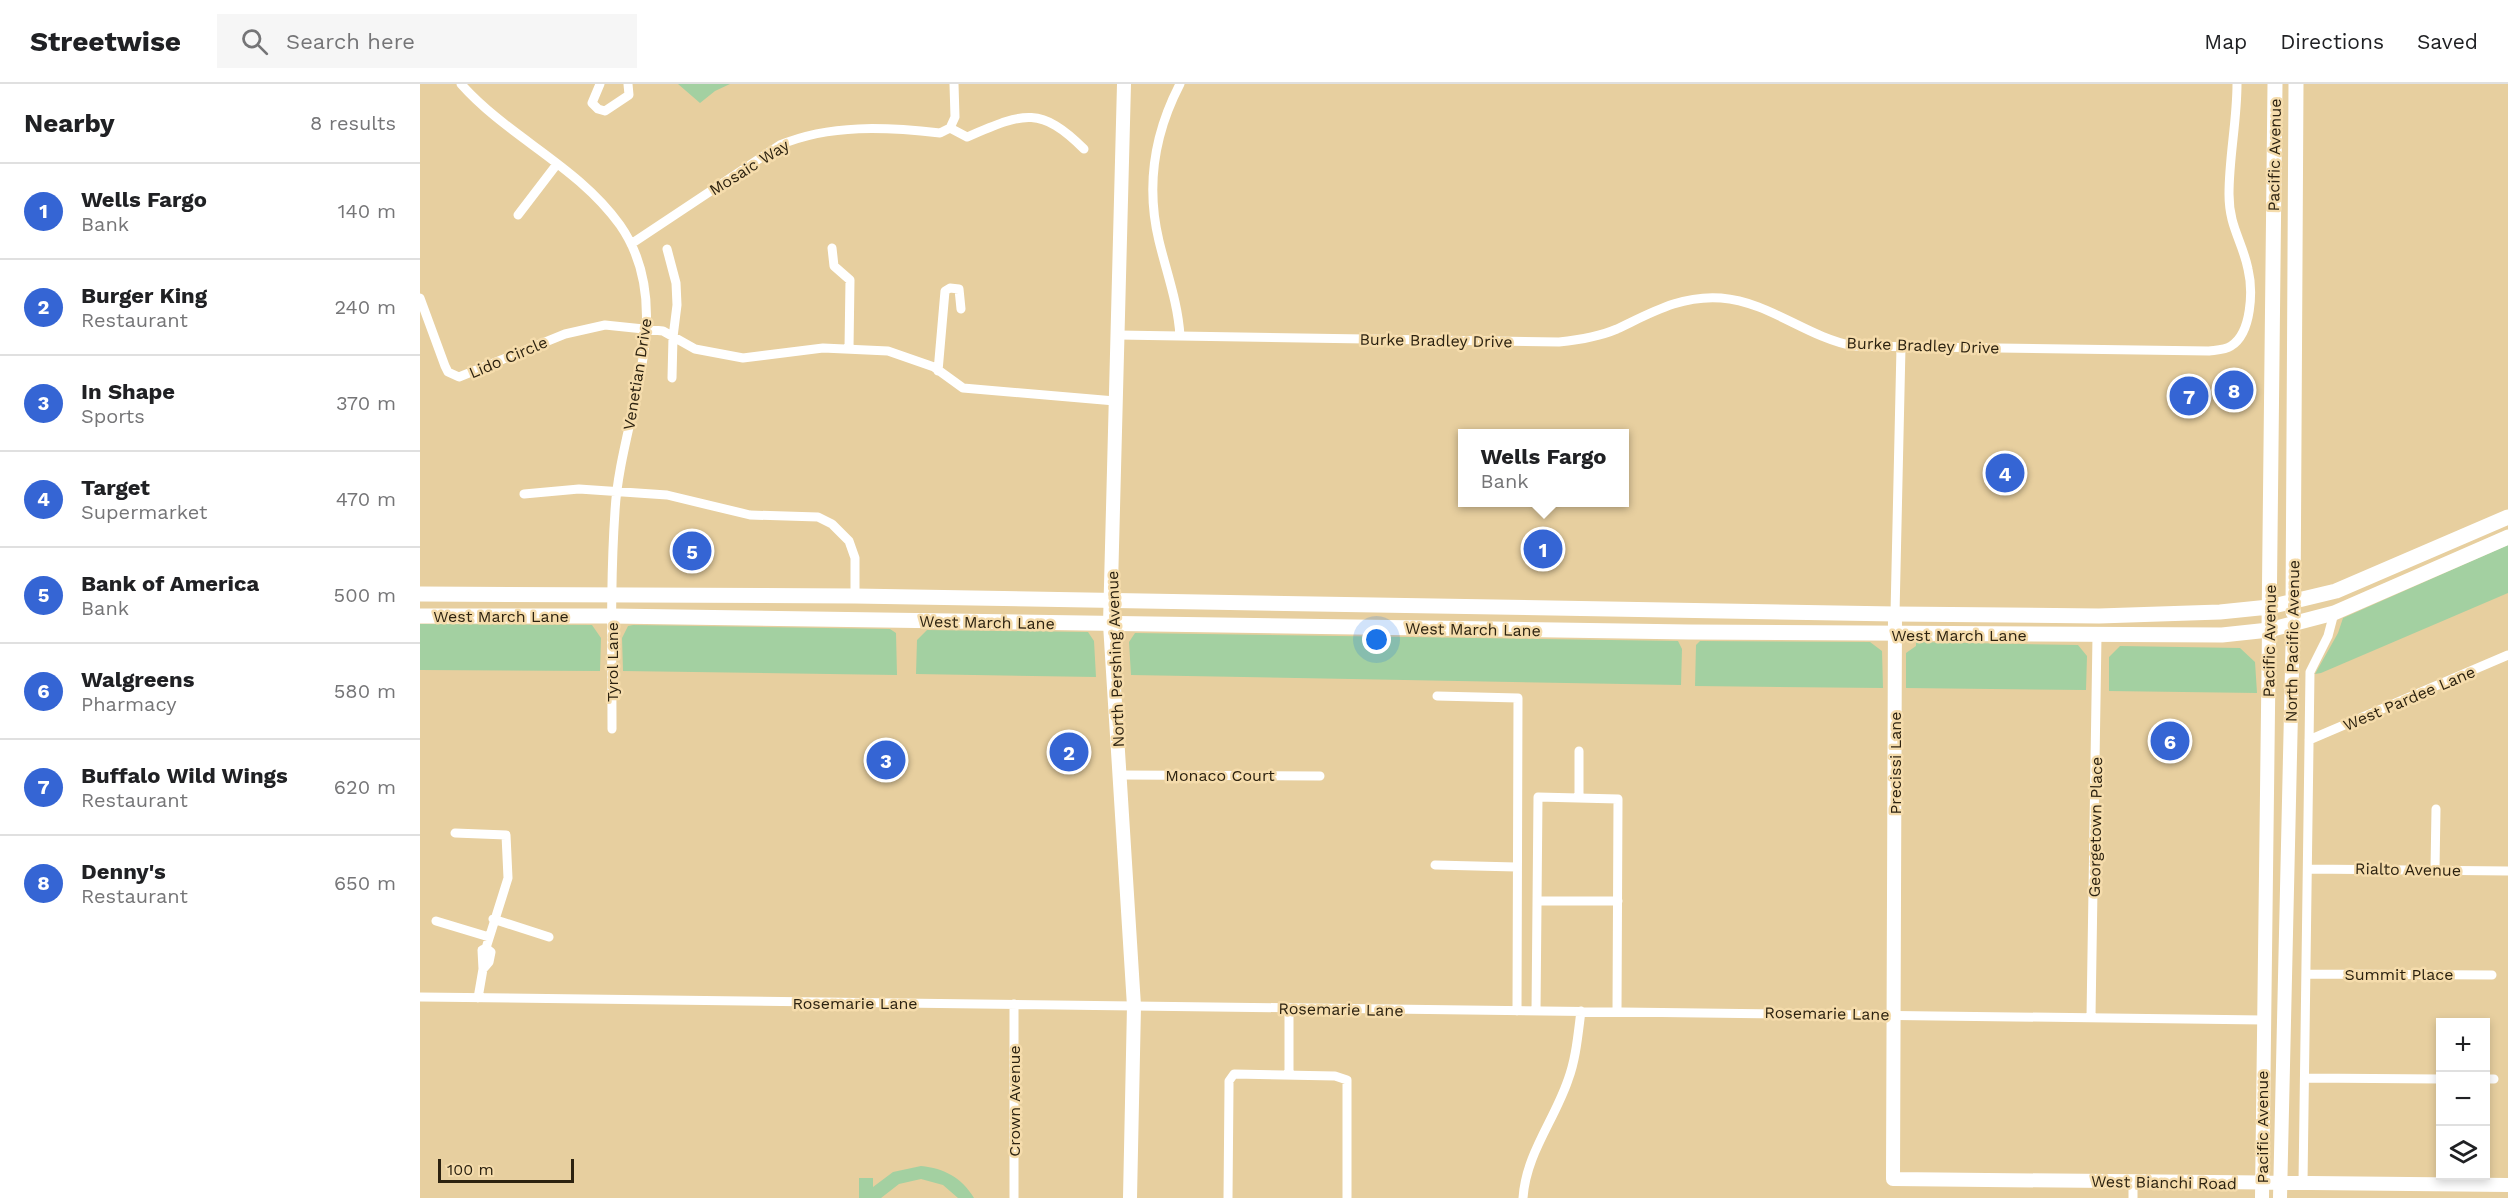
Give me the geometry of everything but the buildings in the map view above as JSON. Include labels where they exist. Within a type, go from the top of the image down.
[{"type":"main road","name":"North Pershing Avenue","points":[[1124,84],[1110,624],[1134,1006],[1130,1198]]},
{"type":"main road","name":"Pacific Avenue","points":[[2262,1198],[2275,84]]},
{"type":"main road","points":[[2282,84],[2282,134],[2296,151]]},
{"type":"main road","name":"North Pacific Avenue","points":[[2280,1191],[2293,624],[2296,84]]},
{"type":"main road","name":"West March Lane","points":[[420,594],[855,596],[1895,614],[2099,616],[2220,612],[2269,607],[2336,591],[2508,517]]},
{"type":"main road","name":"West March Lane","points":[[420,616],[612,616],[1895,634],[2222,635],[2269,630],[2334,613],[2508,537]]},
{"type":"main road","name":"Precissi Lane","points":[[1893,1179],[1895,614]]},
{"type":"main road","points":[[2263,1020],[2268,1022],[2275,1033],[2283,1065]]},
{"type":"main road","name":"West Bianchi Road","points":[[1893,1179],[2262,1184],[2280,1191],[2303,1184],[2508,1185]]},
{"type":"street","name":"Venetian Drive","points":[[461,84],[494,116],[557,164],[605,206],[631,244],[645,284],[646,327],[617,493],[612,596]]},
{"type":"street","points":[[600,84],[592,103],[598,109],[605,111],[629,95],[628,84]]},
{"type":"street","points":[[950,128],[955,117],[954,84]]},
{"type":"street","points":[[1180,84],[1163,124],[1155,152],[1152,187],[1159,241],[1177,302],[1180,336]]},
{"type":"street","name":"Burke Bradley Drive","points":[[1118,335],[1558,342],[1606,333],[1667,305],[1719,298],[1756,305],[1803,330],[1837,343],[1854,346],[2209,351],[2229,348],[2242,335],[2250,283],[2246,260],[2235,234],[2230,213],[2230,178],[2238,84]]},
{"type":"street","name":"Mosaic Way","points":[[631,244],[780,145],[801,136],[844,129],[940,133],[950,128],[967,136],[992,126],[1036,116],[1049,119],[1064,129],[1084,149]]},
{"type":"street","points":[[518,215],[557,164]]},
{"type":"street","points":[[832,248],[834,266],[850,280],[849,348]]},
{"type":"street","points":[[667,249],[676,283],[677,318],[673,337],[672,378]]},
{"type":"street","points":[[938,371],[945,291],[950,288],[960,289],[961,309]]},
{"type":"street","name":"Lido Circle","points":[[420,298],[445,366],[448,372],[459,377],[579,329],[605,325],[646,327]]},
{"type":"street","points":[[646,327],[663,331],[694,349],[743,358],[823,348],[888,351],[911,358],[938,371],[963,388],[1115,401]]},
{"type":"street","name":"Precissi Lane","points":[[1895,614],[1901,347]]},
{"type":"street","points":[[524,494],[555,489],[667,495],[750,514],[812,516],[826,520],[844,534],[853,550],[856,567],[855,596]]},
{"type":"street","name":"Tyrol Lane","points":[[612,596],[612,729]]},
{"type":"street","points":[[2303,1184],[2310,672],[2328,636],[2334,613]]},
{"type":"street","name":"Georgetown Place","points":[[2091,1017],[2097,636]]},
{"type":"street","name":"West Pardee Lane","points":[[2309,740],[2508,656]]},
{"type":"street","points":[[1437,696],[1518,698],[1517,1011]]},
{"type":"street","points":[[1579,751],[1579,798]]},
{"type":"street","name":"Monaco Court","points":[[1120,775],[1320,776]]},
{"type":"street","points":[[1536,1011],[1538,797],[1618,799],[1617,1011]]},
{"type":"street","points":[[2435,869],[2436,809]]},
{"type":"street","points":[[455,833],[506,835],[508,878],[493,919],[486,948],[482,950],[483,969],[478,998]]},
{"type":"street","points":[[1435,865],[1516,867]]},
{"type":"street","name":"Rialto Avenue","points":[[2308,868],[2508,871]]},
{"type":"street","points":[[1537,901],[1618,901]]},
{"type":"street","points":[[493,919],[549,937]]},
{"type":"street","points":[[436,921],[489,937]]},
{"type":"street","name":"Summit Place","points":[[2306,974],[2492,975]]},
{"type":"street","name":"Rosemarie Lane","points":[[420,997],[2263,1020]]},
{"type":"street","name":"Crown Avenue","points":[[1014,1004],[1014,1198]]},
{"type":"street","points":[[1288,1008],[1289,1075]]},
{"type":"street","points":[[1523,1198],[1527,1172],[1535,1150],[1568,1080],[1581,1011]]},
{"type":"street","points":[[1228,1198],[1229,1081],[1234,1074],[1335,1076],[1347,1080],[1347,1198]]},
{"type":"street","points":[[2305,1078],[2436,1079]]},
{"type":"street","points":[[2133,1181],[2133,1198]]},
{"type":"green space","points":[[678,84],[730,84],[715,91],[700,103]]},
{"type":"green space","points":[[2508,545],[2508,593],[2315,674],[2338,633],[2343,618]]},
{"type":"green space","points":[[420,624],[592,625],[601,638],[600,671],[420,670]]},
{"type":"green space","points":[[628,626],[890,629],[896,633],[897,675],[623,671],[622,638]]},
{"type":"green space","points":[[927,630],[1088,632],[1094,641],[1096,677],[916,674],[917,640]]},
{"type":"green space","points":[[1135,633],[1678,641],[1682,649],[1681,685],[1131,675],[1129,642]]},
{"type":"green space","points":[[1700,641],[1870,642],[1882,651],[1883,688],[1695,686],[1696,645]]},
{"type":"green space","points":[[1916,642],[2078,645],[2087,656],[2086,690],[1906,688],[1906,653],[1916,646]]},
{"type":"green space","points":[[2120,646],[2240,648],[2255,662],[2257,693],[2109,691],[2109,657]]},
{"type":"green space","points":[[921,1166],[952,1175],[974,1198],[958,1198],[943,1185],[921,1179],[899,1184],[881,1198],[859,1198],[859,1178],[873,1178],[873,1187],[893,1172]]},
{"type":"place","name":"Denny's","points":[[2234,390]]},
{"type":"place","name":"Buffalo Wild Wings","points":[[2189,396]]},
{"type":"place","name":"Target","points":[[2005,473]]},
{"type":"place","name":"Wells Fargo","points":[[1543,549]]},
{"type":"place","name":"Bank of America","points":[[692,551]]},
{"type":"place","name":"Walgreens","points":[[2170,741]]},
{"type":"place","name":"Burger King","points":[[1069,752]]},
{"type":"place","name":"In Shape","points":[[886,760]]}]
